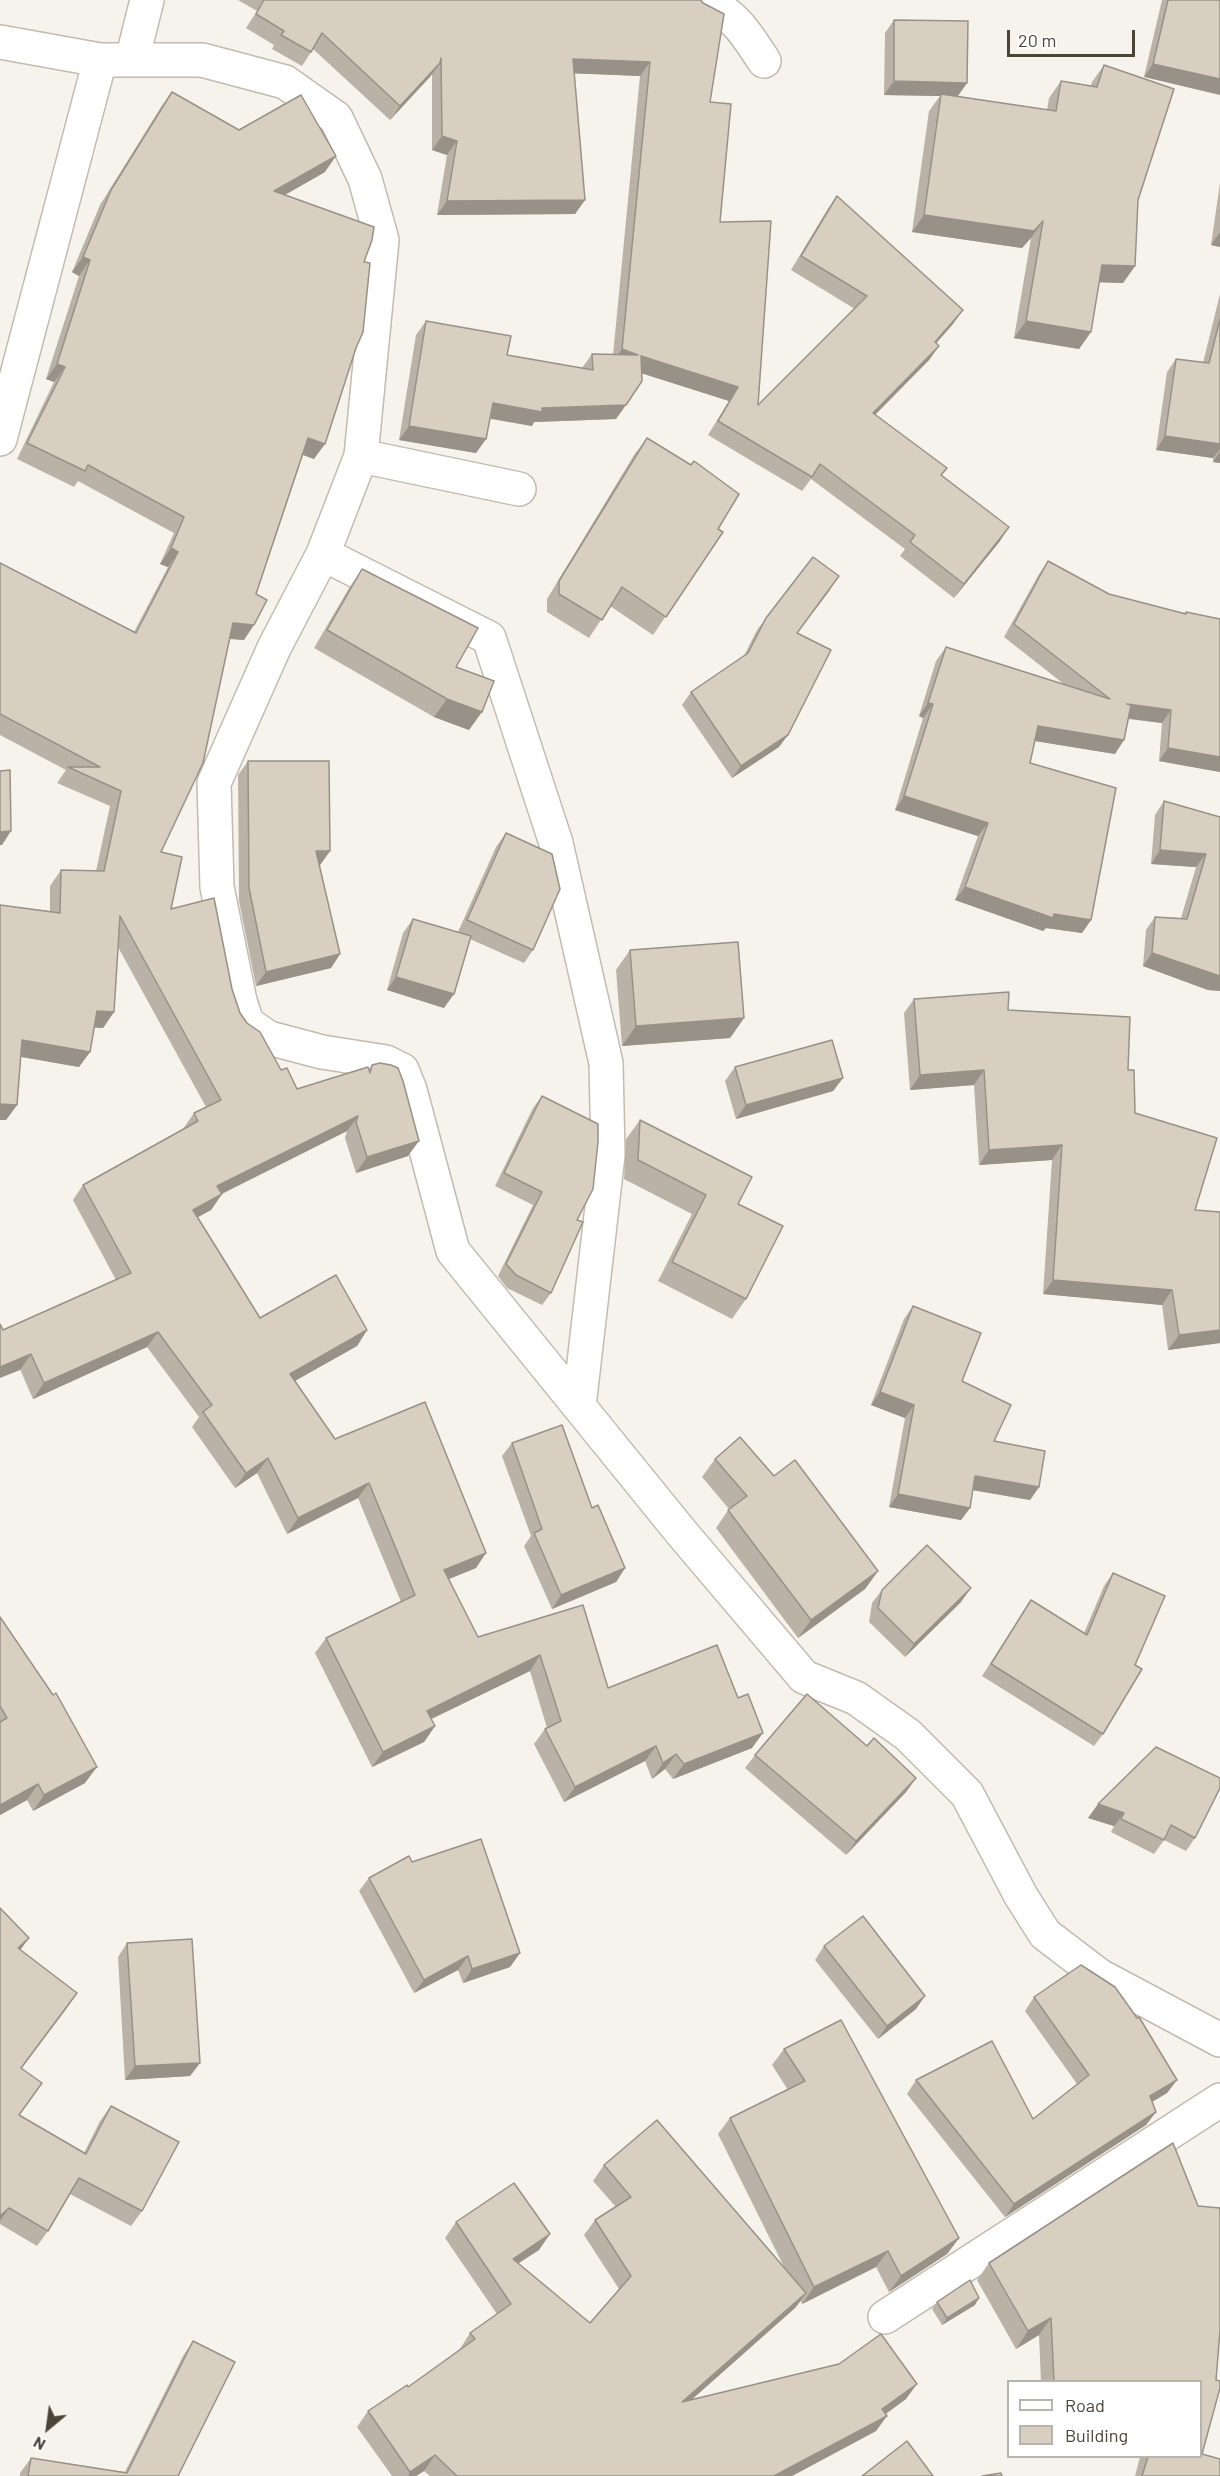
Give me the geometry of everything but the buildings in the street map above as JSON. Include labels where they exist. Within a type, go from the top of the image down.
[{"type":"street","points":[[132,60],[147,0]]},
{"type":"street","points":[[702,0],[721,8],[742,26],[764,61]]},
{"type":"street","points":[[0,42],[100,60],[202,60],[285,82],[336,118],[365,178],[382,240],[361,456],[323,554],[274,648],[214,783],[217,887],[240,1001],[247,1023],[269,1038],[322,1052],[386,1062],[402,1070],[410,1090],[453,1251],[681,1532],[804,1677],[856,1698],[908,1735],[967,1794],[1045,1934],[1100,1976],[1220,2040]]},
{"type":"street","points":[[0,439],[100,60]]},
{"type":"street","points":[[361,456],[519,489]]},
{"type":"street","points":[[323,554],[489,638],[556,843],[606,1063],[608,1155],[579,1406]]},
{"type":"street","points":[[885,2317],[1220,2100]]}]
